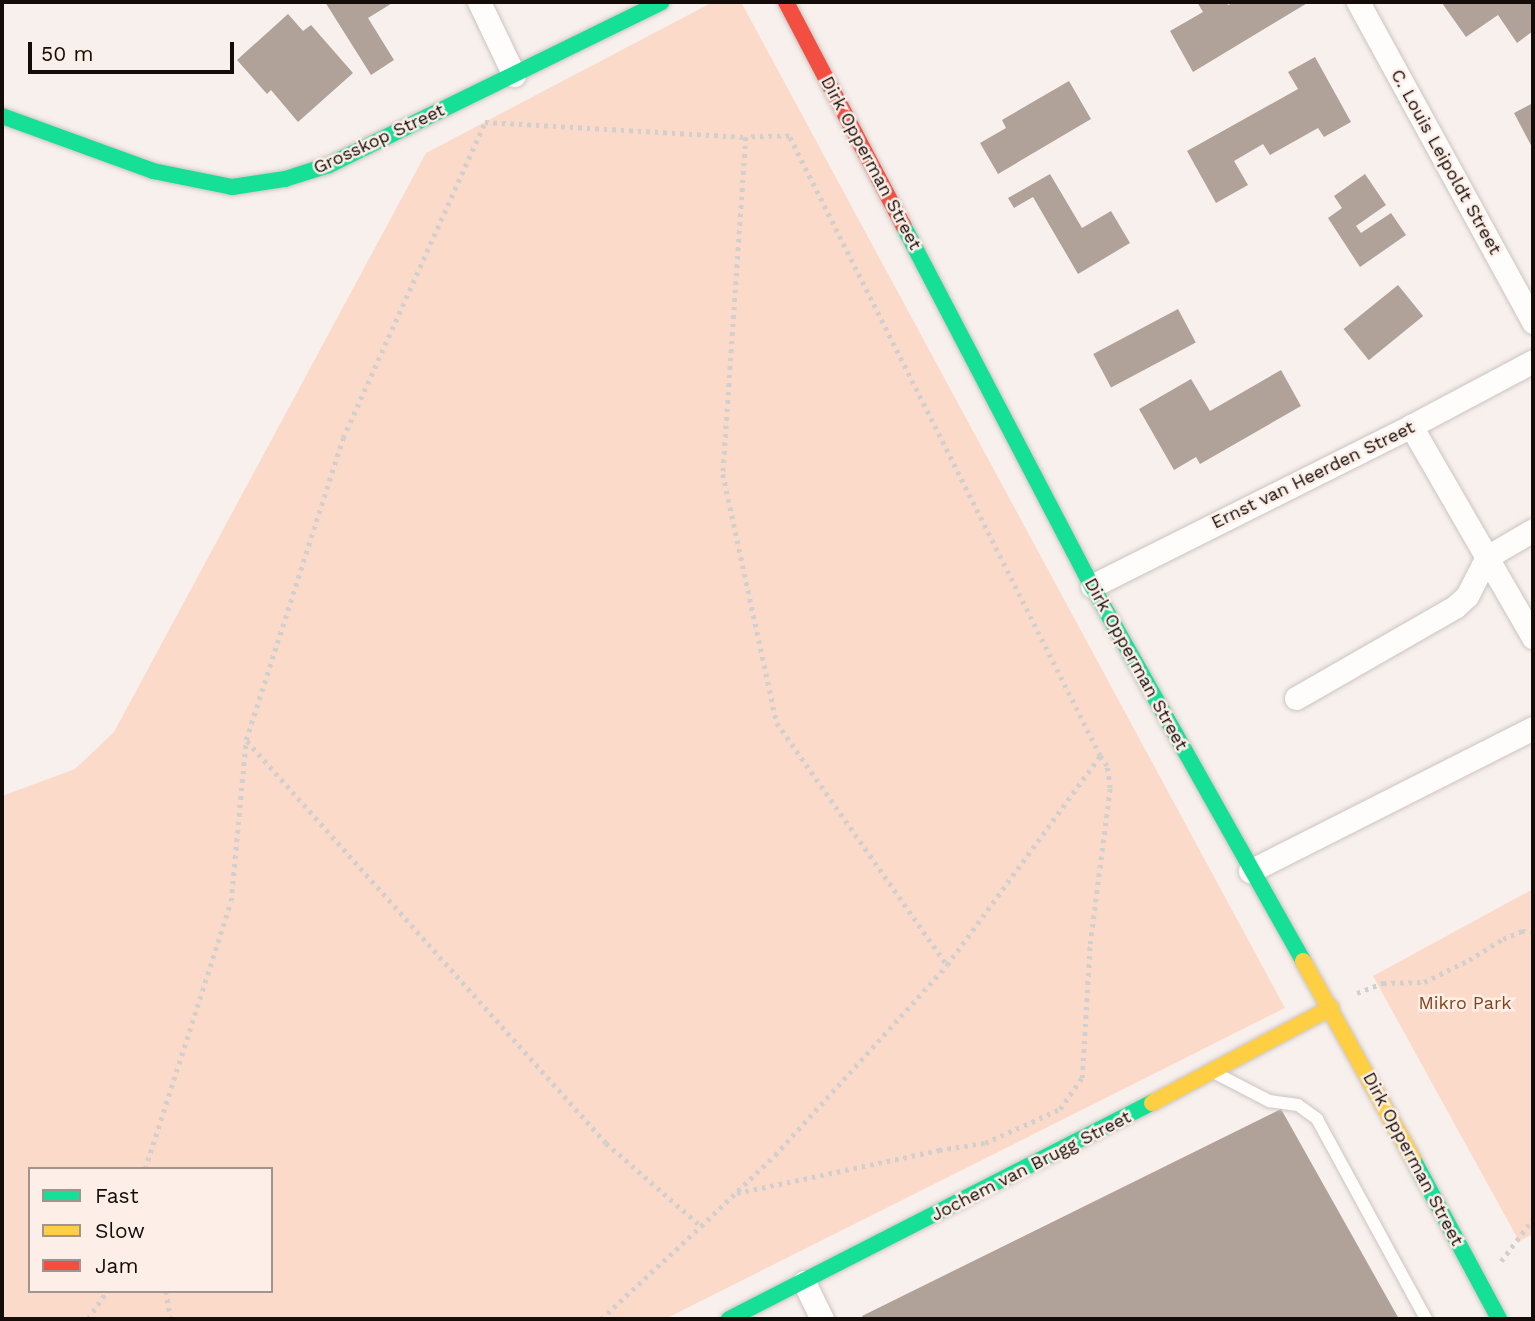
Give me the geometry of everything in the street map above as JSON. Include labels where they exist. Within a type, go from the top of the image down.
[{"type":"street","points":[[479,2],[514,75]]},
{"type":"street","name":"Grosskop Street","points":[[2,116],[153,171],[232,187],[285,179],[329,165],[661,2]]},
{"type":"street","name":"Dirk Opperman Street","points":[[786,2],[1091,586],[1250,871],[1331,1008],[1499,1319]]},
{"type":"street","name":"C. Louis Leipoldt Street","points":[[1358,2],[1533,322]]},
{"type":"street","name":"Ernst van Heerden Street","points":[[1091,586],[1533,362]]},
{"type":"street","points":[[1411,426],[1533,637]]},
{"type":"street","points":[[1296,698],[1455,607],[1467,596],[1487,556],[1533,530]]},
{"type":"street","points":[[1250,871],[1533,728]]},
{"type":"street","name":"Jochem van Brugg Street","points":[[729,1319],[1213,1072],[1331,1008]]},
{"type":"street","points":[[804,1282],[822,1319]]},
{"type":"lane","points":[[1213,1072],[1269,1101],[1298,1105],[1317,1119],[1426,1319]]},
{"type":"path","points":[[146,1167],[231,901],[246,740],[343,438],[485,122],[746,137],[789,136],[1107,766],[1110,788],[1090,944],[1082,1078],[1060,1109],[985,1143],[939,1150],[736,1193]]},
{"type":"path","points":[[746,137],[723,474],[777,723],[947,965]]},
{"type":"path","points":[[246,740],[606,1143],[701,1226]]},
{"type":"path","points":[[601,1319],[775,1156],[947,965],[1100,756]]},
{"type":"path","points":[[1331,1008],[1365,988],[1383,983],[1424,982],[1492,948],[1503,939],[1522,931],[1533,932]]},
{"type":"path","points":[[1482,1287],[1533,1219]]},
{"type":"path","points":[[88,1319],[106,1293]]},
{"type":"path","points":[[166,1293],[172,1319]]},
{"type":"green space","points":[[713,2],[741,2],[1285,1008],[665,1319],[2,1319],[2,796],[75,769],[114,732],[426,153]]},
{"type":"green space","name":"Mikro Park","points":[[1533,889],[1533,1234],[1519,1241],[1373,976]]},
{"type":"building","points":[[325,2],[394,2],[368,18],[394,60],[371,75]]},
{"type":"building","points":[[1197,2],[1227,2],[1228,5],[1235,2],[1309,2],[1193,72],[1170,31],[1203,12]]},
{"type":"building","points":[[1533,2],[1533,31],[1517,43],[1498,15],[1466,37],[1442,3]]},
{"type":"building","points":[[288,14],[303,31],[311,25],[353,73],[298,122],[271,90],[267,94],[237,60]]},
{"type":"building","points":[[1315,57],[1351,122],[1324,137],[1318,128],[1270,155],[1263,144],[1234,161],[1248,185],[1216,203],[1187,151],[1298,89],[1288,72]]},
{"type":"building","points":[[1069,81],[1091,119],[998,174],[980,143],[1006,128],[1002,120]]},
{"type":"building","points":[[1533,103],[1533,149],[1514,113]]},
{"type":"building","points":[[1050,174],[1082,228],[1111,211],[1130,243],[1078,274],[1033,197],[1014,208],[1008,198]]},
{"type":"building","points":[[1365,174],[1386,205],[1356,226],[1361,233],[1391,213],[1406,235],[1360,267],[1328,218],[1342,208],[1334,196]]},
{"type":"building","points":[[1398,285],[1423,316],[1369,360],[1344,329]]},
{"type":"building","points":[[1178,309],[1196,343],[1111,388],[1093,354]]},
{"type":"building","points":[[1281,370],[1301,406],[1200,464],[1196,457],[1174,470],[1139,409],[1191,379],[1210,411]]},
{"type":"building","points":[[1281,1109],[1399,1319],[864,1319],[862,1316]]},
{"type":"traffic: fast","points":[[2,116],[153,171],[232,187],[285,179],[329,165],[661,2]]},
{"type":"traffic: fast","points":[[903,225],[1092,586],[1303,961]]},
{"type":"traffic: fast","points":[[729,1319],[1152,1103]]},
{"type":"traffic: fast","points":[[1413,1159],[1499,1319]]},
{"type":"traffic: slow","points":[[1303,961],[1413,1159]]},
{"type":"traffic: slow","points":[[1152,1103],[1331,1008]]},
{"type":"traffic: jam","points":[[786,2],[903,225]]}]
